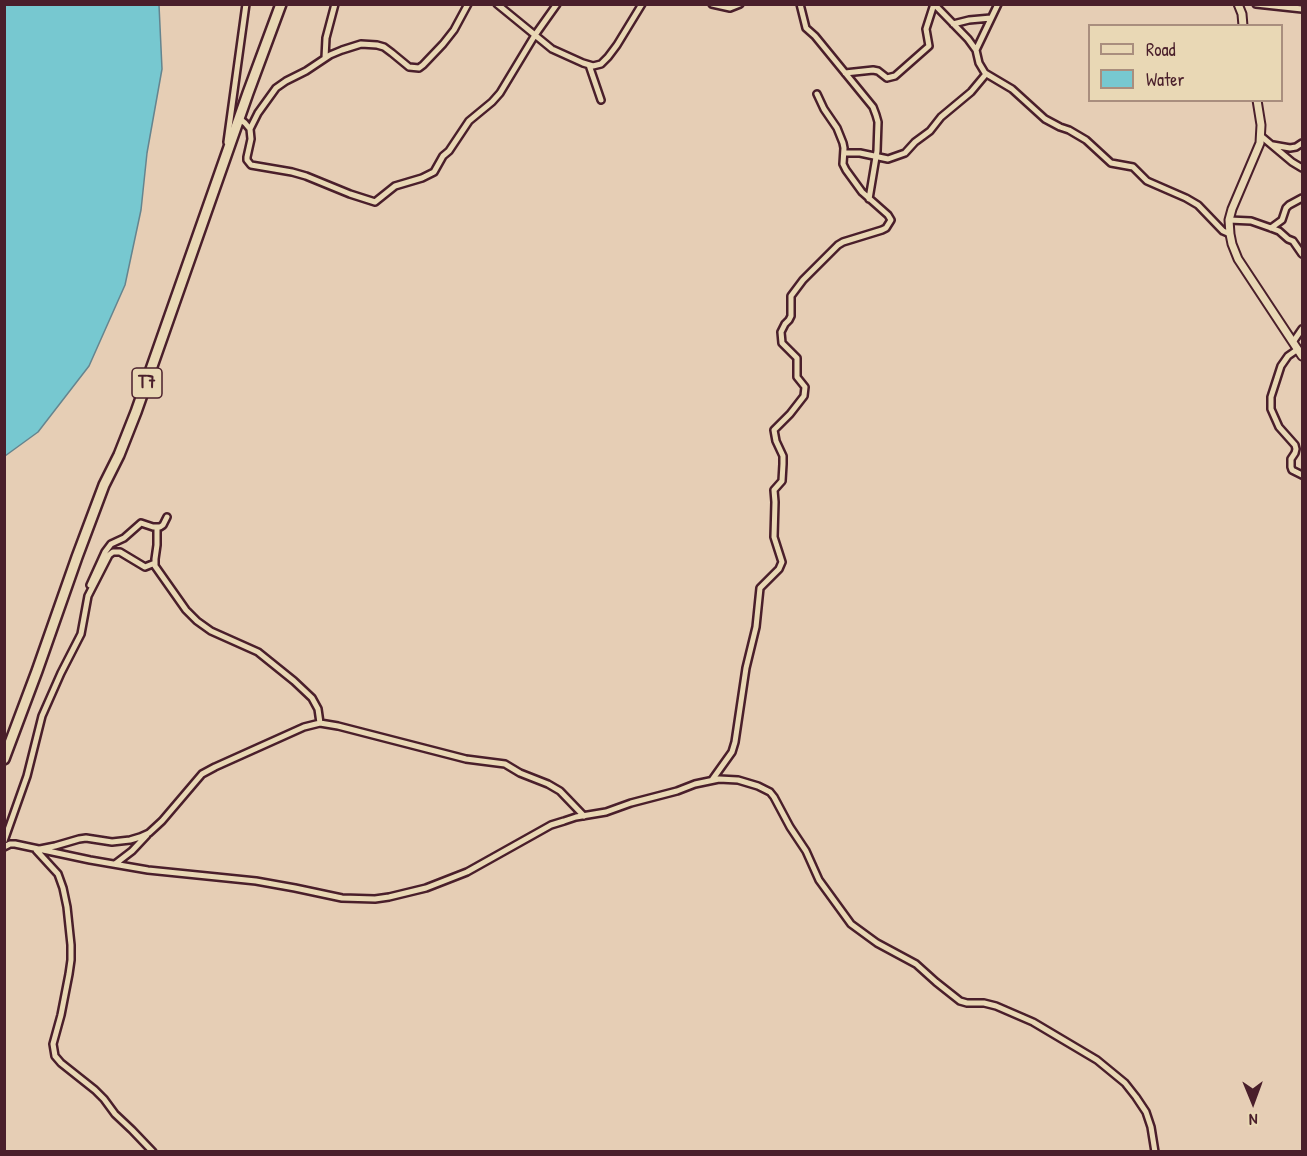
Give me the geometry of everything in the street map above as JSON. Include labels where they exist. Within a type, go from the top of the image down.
[{"type":"highway","name":"T7","points":[[4,759],[38,671],[76,557],[136,412],[281,4]]},
{"type":"street","points":[[225,159],[246,4]]},
{"type":"street","points":[[325,58],[326,38],[335,4]]},
{"type":"street","points":[[468,4],[454,30],[419,68],[409,67],[384,47],[368,43],[342,50],[285,81],[276,88],[258,113],[250,129],[247,157],[251,165],[306,176],[375,202],[391,188],[434,172],[468,121],[500,93],[535,35],[557,4]]},
{"type":"street","points":[[496,4],[552,49],[589,65],[596,65],[604,61],[617,45],[642,4]]},
{"type":"street","points":[[712,4],[730,8],[740,4]]},
{"type":"street","points":[[800,4],[806,28],[873,107],[876,115],[878,122],[876,157],[869,199]]},
{"type":"street","points":[[845,73],[876,70],[886,78],[895,76],[929,46],[926,29],[934,4],[968,39],[976,50],[979,63],[986,74],[1012,89],[1045,119],[1086,140],[1111,163],[1133,167],[1147,181],[1198,205],[1224,231],[1230,234]]},
{"type":"street","points":[[976,50],[998,4]]},
{"type":"street","points":[[1238,4],[1244,24]]},
{"type":"street","points":[[1256,4],[1302,9]]},
{"type":"street","points":[[953,24],[991,18]]},
{"type":"street","points":[[589,65],[601,100]]},
{"type":"street","points":[[844,153],[860,153],[888,159],[904,153],[971,92],[986,74]]},
{"type":"street","points":[[712,780],[732,752],[735,742],[746,668],[756,627],[760,588],[778,570],[782,562],[775,539],[774,490],[782,481],[783,456],[774,430],[804,396],[805,387],[797,377],[797,358],[782,343],[782,332],[790,316],[791,296],[803,279],[838,245],[882,230],[891,221],[888,214],[862,192],[846,170],[843,164],[844,148],[837,128],[817,94]]},
{"type":"street","points":[[1257,102],[1261,136],[1257,153],[1240,188],[1229,220],[1230,234],[1238,259],[1302,356]]},
{"type":"street","points":[[240,119],[250,129]]},
{"type":"street","points":[[1261,136],[1302,168]]},
{"type":"street","points":[[1271,145],[1290,148],[1302,143]]},
{"type":"street","points":[[1271,228],[1282,220],[1289,205],[1302,198]]},
{"type":"street","points":[[1229,220],[1251,221],[1279,231],[1293,241],[1302,254]]},
{"type":"street","points":[[1293,342],[1302,329]]},
{"type":"street","points":[[1298,349],[1288,356],[1281,366],[1271,409],[1279,427],[1295,444],[1295,453],[1291,459],[1292,470],[1302,474]]},
{"type":"street","points":[[4,841],[27,776],[42,716],[81,634],[91,581],[108,546],[124,538],[141,523],[157,528],[163,525],[167,517]]},
{"type":"street","points":[[157,528],[154,563],[156,569],[186,610],[196,621],[211,631],[258,652],[304,689],[318,709],[320,723]]},
{"type":"street","points":[[88,596],[111,553],[123,553],[142,566],[151,566],[154,563]]},
{"type":"street","points":[[115,864],[132,851],[162,821],[202,774],[215,766],[304,727],[320,723],[466,759],[505,764],[560,791],[584,816]]},
{"type":"street","points":[[4,847],[15,844],[148,870],[256,881],[342,898],[375,899],[438,884],[467,872],[551,825],[576,817],[606,812],[695,784],[712,780],[738,780],[758,786],[770,792],[774,797],[806,851],[819,880],[851,924],[877,943],[916,964],[960,1001],[996,1006],[1033,1022],[1077,1047],[1113,1073],[1125,1083],[1146,1112],[1151,1126],[1155,1152]]},
{"type":"street","points":[[35,849],[86,838],[120,842],[149,833]]},
{"type":"street","points":[[35,849],[58,874],[67,907],[71,945],[69,974],[53,1044],[55,1056],[100,1095],[115,1114],[153,1152]]},
{"type":"water","points":[[5,4],[159,5],[162,69],[147,153],[141,210],[125,285],[89,366],[38,432],[5,456]]}]
